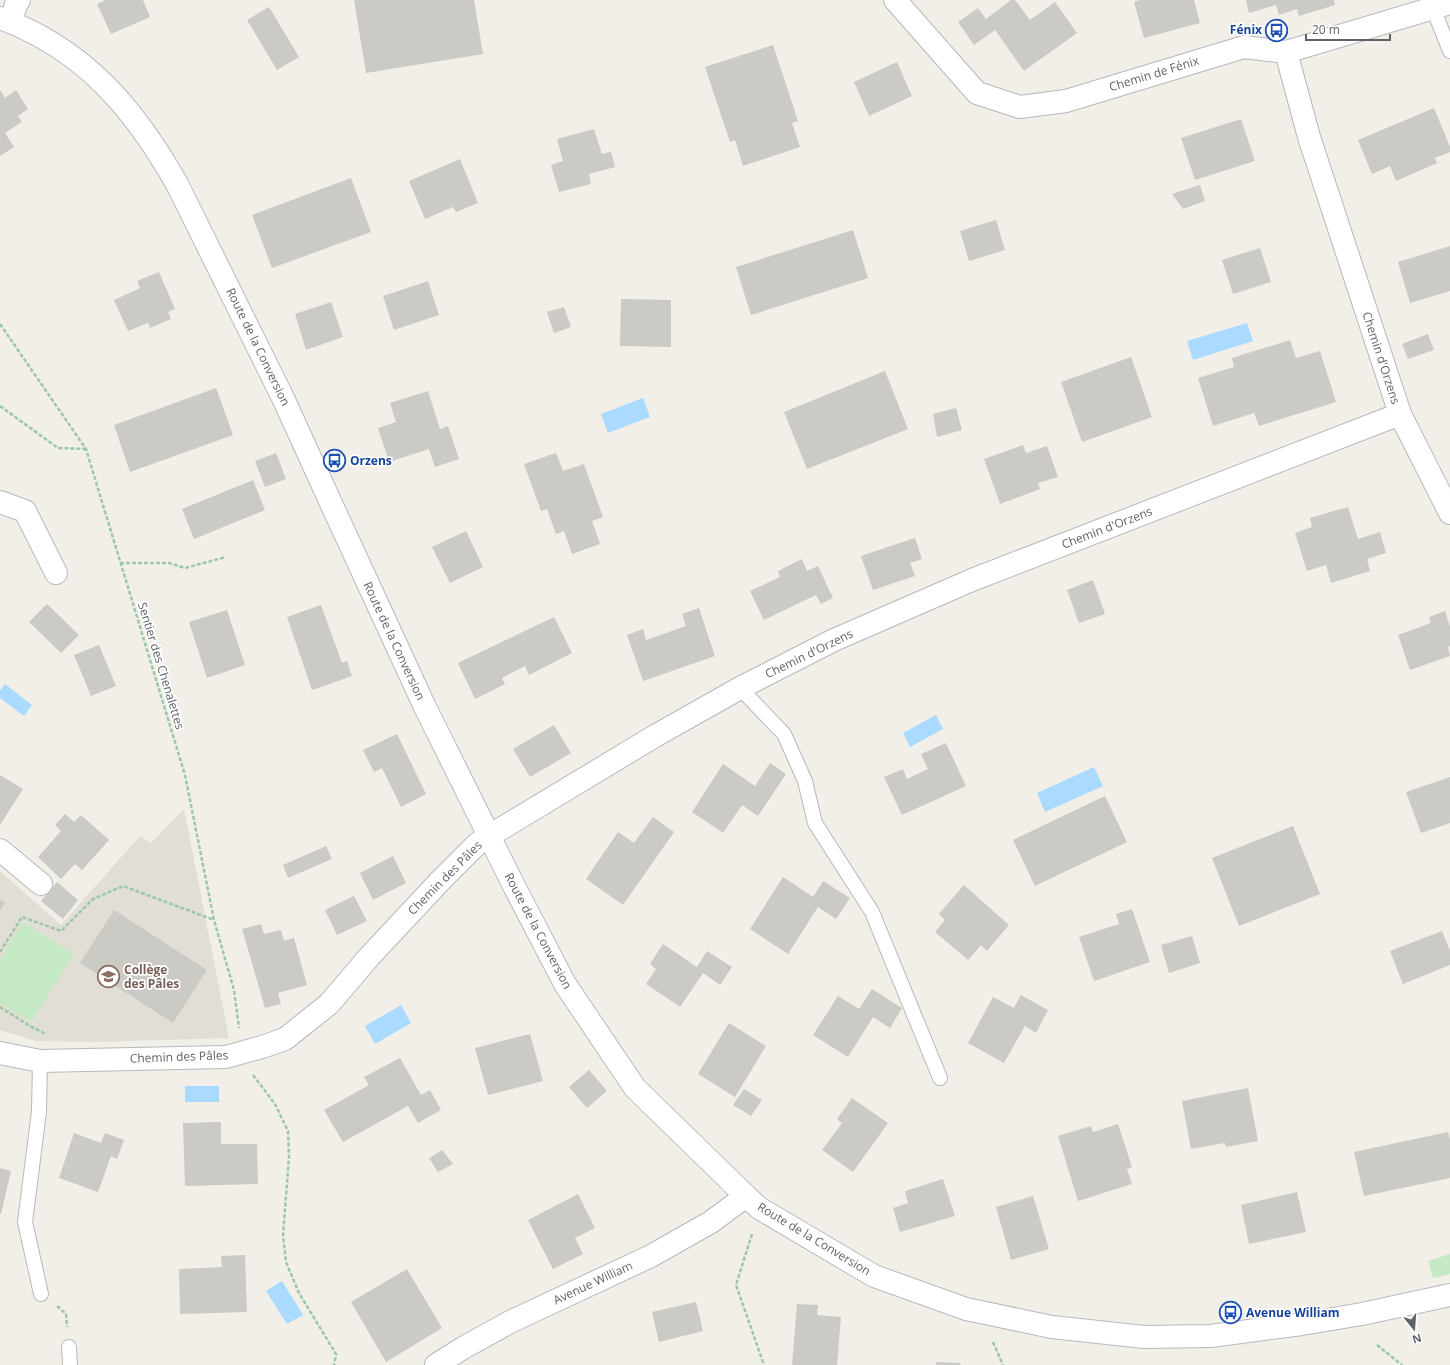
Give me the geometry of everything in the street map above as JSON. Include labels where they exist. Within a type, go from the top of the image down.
[{"type":"street","points":[[6,20],[18,0]]},
{"type":"street","name":"Chemin de Fénix","points":[[895,0],[977,92],[1020,107],[1066,101],[1244,47],[1286,52],[1442,6]]},
{"type":"street","name":"Route de la Conversion","points":[[6,20],[40,35],[60,48],[107,86],[136,119],[164,161],[178,184],[283,398],[421,699],[565,984],[635,1088],[759,1208],[874,1276],[966,1309],[1052,1327],[1144,1337],[1211,1336],[1309,1323],[1450,1296]]},
{"type":"street","name":"Chemin d'Orzens","points":[[489,836],[655,736],[740,688],[834,640],[972,580],[1400,414],[1309,137],[1286,52]]},
{"type":"street","points":[[1400,414],[1450,513]]},
{"type":"street","points":[[0,502],[25,511],[56,573]]},
{"type":"street","name":"Chemin des Pâles","points":[[0,1052],[40,1061],[226,1057],[284,1039],[329,1004],[369,957],[440,881],[477,844],[489,836]]},
{"type":"street","points":[[0,850],[41,884]]},
{"type":"street","name":"Avenue William","points":[[436,1365],[510,1322],[651,1256],[711,1222],[746,1196]]},
{"type":"lane","points":[[1442,6],[1450,51]]},
{"type":"lane","points":[[740,688],[784,734],[805,781],[814,824],[872,912],[940,1078]]},
{"type":"lane","points":[[40,1061],[39,1112],[25,1222],[41,1294]]},
{"type":"lane","points":[[69,1347],[70,1365]]},
{"type":"path","name":"Sentier des Chenalettes","points":[[0,324],[86,450],[185,775],[214,920],[234,990],[239,1032]]},
{"type":"path","points":[[0,406],[58,448],[86,450]]},
{"type":"path","points":[[120,562],[169,563],[185,568],[226,557]]},
{"type":"path","points":[[0,952],[22,917],[61,931],[93,899],[123,886],[214,920]]},
{"type":"path","points":[[0,1007],[30,1026],[50,1036]]},
{"type":"path","points":[[242,1053],[254,1077],[275,1104],[288,1131],[288,1157],[283,1236],[286,1262],[299,1293],[336,1354],[334,1365]]},
{"type":"path","points":[[753,1230],[736,1285],[764,1365]]},
{"type":"path","points":[[993,1341],[1003,1365]]},
{"type":"path","points":[[1377,1345],[1402,1365]]},
{"type":"shaded area","name":"Collège des Pâles","points":[[184,809],[229,1038],[90,1042],[36,1041],[0,1030],[0,871],[61,925],[140,836],[151,843]]},
{"type":"green space","points":[[23,922],[74,954],[31,1022],[0,1003],[0,960]]},
{"type":"green space","points":[[1450,1254],[1450,1274],[1433,1278],[1428,1261]]},
{"type":"water","points":[[1247,323],[1253,341],[1193,360],[1187,341]]},
{"type":"water","points":[[643,398],[650,417],[608,433],[601,414]]},
{"type":"water","points":[[5,684],[32,705],[24,716],[0,698],[0,691]]},
{"type":"water","points":[[936,715],[943,729],[910,747],[903,733]]},
{"type":"water","points":[[1094,767],[1103,786],[1045,812],[1037,793]]},
{"type":"water","points":[[401,1005],[411,1023],[375,1044],[365,1026]]},
{"type":"water","points":[[185,1086],[219,1086],[219,1102],[185,1102]]},
{"type":"water","points":[[282,1281],[303,1315],[287,1324],[266,1291]]},
{"type":"building","points":[[106,0],[143,0],[150,17],[111,34],[97,4]]},
{"type":"building","points":[[354,0],[474,0],[483,54],[366,73]]},
{"type":"building","points":[[1011,0],[1015,0],[1030,20],[1055,2],[1077,33],[1024,71],[995,30],[974,45],[958,22],[978,8],[986,19]]},
{"type":"building","points":[[1140,0],[1194,0],[1200,23],[1144,38],[1134,2]]},
{"type":"building","points":[[1246,0],[1334,0],[1335,5],[1299,16],[1297,9],[1279,15],[1276,5],[1249,13]]},
{"type":"building","points":[[269,7],[299,57],[277,70],[247,20]]},
{"type":"building","points":[[773,45],[798,121],[792,123],[800,147],[743,166],[735,140],[730,142],[705,67]]},
{"type":"building","points":[[897,62],[912,96],[869,116],[854,82]]},
{"type":"building","points":[[0,90],[5,98],[16,90],[28,109],[18,116],[22,122],[5,133],[14,147],[0,156]]},
{"type":"building","points":[[1434,108],[1450,147],[1450,152],[1435,158],[1437,163],[1396,181],[1390,166],[1372,174],[1358,140]]},
{"type":"building","points":[[1241,119],[1255,161],[1195,180],[1181,138]]},
{"type":"building","points":[[594,129],[602,154],[611,152],[615,167],[589,174],[591,184],[559,192],[551,165],[563,161],[557,139]]},
{"type":"building","points":[[460,159],[478,203],[456,212],[453,207],[425,219],[409,181]]},
{"type":"building","points":[[351,178],[371,232],[272,268],[252,215]]},
{"type":"building","points":[[1200,185],[1205,201],[1183,209],[1172,194]]},
{"type":"building","points":[[996,220],[1005,250],[969,261],[960,231]]},
{"type":"building","points":[[853,230],[868,278],[751,315],[736,267]]},
{"type":"building","points":[[1450,246],[1450,291],[1410,303],[1398,262]]},
{"type":"building","points":[[1260,248],[1271,282],[1233,294],[1222,260]]},
{"type":"building","points":[[159,272],[175,309],[168,312],[171,319],[150,328],[148,323],[128,331],[114,300],[140,288],[137,281]]},
{"type":"building","points":[[428,281],[439,315],[394,330],[383,296]]},
{"type":"building","points":[[621,299],[671,300],[671,347],[620,346]]},
{"type":"building","points":[[331,302],[343,337],[306,350],[295,314]]},
{"type":"building","points":[[564,307],[571,327],[554,333],[547,312]]},
{"type":"building","points":[[1428,334],[1434,350],[1408,359],[1402,344]]},
{"type":"building","points":[[1290,340],[1296,358],[1320,351],[1336,402],[1259,426],[1254,413],[1213,426],[1198,378],[1234,367],[1232,358]]},
{"type":"building","points":[[1131,357],[1152,417],[1082,442],[1061,382]]},
{"type":"building","points":[[885,371],[908,429],[807,469],[784,412]]},
{"type":"building","points":[[216,388],[233,435],[130,472],[114,425]]},
{"type":"building","points":[[428,391],[440,429],[448,426],[459,459],[435,467],[429,449],[389,462],[378,428],[396,422],[390,403]]},
{"type":"building","points":[[956,408],[962,430],[937,437],[933,414]]},
{"type":"building","points":[[1023,445],[1026,453],[1047,446],[1058,477],[1038,483],[1040,489],[1000,504],[984,459]]},
{"type":"building","points":[[276,453],[286,479],[265,487],[255,461]]},
{"type":"building","points":[[556,453],[563,471],[584,464],[603,517],[592,521],[600,544],[572,554],[564,531],[556,534],[547,509],[541,511],[524,464]]},
{"type":"building","points":[[253,480],[265,510],[194,539],[182,509]]},
{"type":"building","points":[[1348,507],[1358,539],[1380,532],[1386,553],[1367,559],[1370,571],[1331,583],[1326,565],[1307,571],[1295,533],[1312,527],[1310,518]]},
{"type":"building","points":[[466,531],[483,567],[450,583],[432,547]]},
{"type":"building","points":[[915,538],[922,559],[910,563],[915,576],[873,590],[861,556]]},
{"type":"building","points":[[802,559],[807,571],[818,566],[833,598],[821,604],[816,595],[764,620],[750,591],[780,577],[778,571]]},
{"type":"building","points":[[1093,580],[1105,614],[1079,623],[1067,590]]},
{"type":"building","points":[[47,604],[79,635],[61,653],[29,622]]},
{"type":"building","points":[[321,605],[342,663],[347,661],[352,676],[312,690],[287,617]]},
{"type":"building","points":[[699,608],[715,656],[643,681],[627,635],[643,629],[646,640],[686,626],[682,614]]},
{"type":"building","points":[[227,610],[245,665],[207,678],[189,622]]},
{"type":"building","points":[[1445,611],[1450,627],[1450,646],[1448,647],[1450,656],[1410,670],[1398,635],[1431,623],[1429,617]]},
{"type":"building","points":[[554,617],[572,653],[529,675],[525,666],[502,678],[505,684],[475,699],[458,663]]},
{"type":"building","points":[[99,645],[116,686],[91,696],[74,655]]},
{"type":"building","points":[[554,725],[571,753],[530,777],[513,749]]},
{"type":"building","points":[[397,734],[426,794],[401,807],[382,768],[374,772],[363,750]]},
{"type":"building","points":[[946,743],[966,786],[902,815],[884,777],[903,769],[907,779],[928,769],[921,754]]},
{"type":"building","points":[[770,763],[786,774],[758,816],[742,805],[723,833],[692,812],[723,764],[755,786]]},
{"type":"building","points":[[0,775],[23,789],[0,825]]},
{"type":"building","points":[[1450,777],[1450,823],[1421,833],[1406,792]]},
{"type":"building","points":[[1105,796],[1127,842],[1035,886],[1013,840]]},
{"type":"building","points":[[65,814],[74,822],[81,815],[109,840],[82,870],[75,864],[61,879],[38,857],[61,831],[55,825]]},
{"type":"building","points":[[653,817],[674,832],[623,905],[586,879],[618,832],[634,843]]},
{"type":"building","points":[[1293,826],[1320,894],[1239,926],[1212,858]]},
{"type":"building","points":[[326,846],[332,859],[288,878],[283,865]]},
{"type":"building","points":[[393,856],[406,883],[373,900],[360,873]]},
{"type":"building","points":[[783,877],[813,897],[823,881],[850,898],[836,919],[818,907],[788,954],[750,929]]},
{"type":"building","points":[[57,882],[78,900],[63,919],[41,901]]},
{"type":"building","points":[[964,885],[1009,925],[987,951],[981,945],[968,960],[935,932],[945,920],[939,914]]},
{"type":"building","points":[[354,896],[367,921],[337,935],[325,910]]},
{"type":"building","points":[[0,900],[5,903],[0,911]]},
{"type":"building","points":[[1132,909],[1150,962],[1094,981],[1079,937],[1119,924],[1116,914]]},
{"type":"building","points":[[114,910],[207,970],[173,1023],[80,963]]},
{"type":"building","points":[[261,924],[264,934],[281,930],[284,941],[294,938],[307,985],[278,993],[281,1004],[265,1008],[242,929]]},
{"type":"building","points":[[1442,931],[1450,951],[1450,965],[1403,984],[1390,951]]},
{"type":"building","points":[[1192,936],[1200,963],[1169,973],[1161,945]]},
{"type":"building","points":[[663,944],[697,967],[707,951],[732,967],[720,985],[703,973],[680,1007],[646,984],[656,969],[650,964]]},
{"type":"building","points":[[872,989],[902,1008],[890,1028],[873,1017],[848,1057],[813,1035],[838,996],[859,1009]]},
{"type":"building","points":[[1021,995],[1048,1010],[1036,1033],[1025,1026],[1004,1063],[968,1043],[993,997],[1014,1008]]},
{"type":"building","points":[[729,1023],[766,1046],[735,1097],[698,1074]]},
{"type":"building","points":[[530,1034],[543,1081],[488,1095],[475,1048]]},
{"type":"building","points":[[400,1058],[421,1095],[430,1090],[441,1110],[418,1123],[408,1106],[343,1142],[324,1110],[369,1085],[364,1077]]},
{"type":"building","points":[[589,1070],[607,1091],[587,1108],[569,1087]]},
{"type":"building","points":[[1248,1088],[1258,1141],[1226,1147],[1225,1143],[1191,1149],[1182,1101]]},
{"type":"building","points":[[744,1089],[762,1100],[751,1116],[733,1105]]},
{"type":"building","points":[[852,1098],[888,1123],[853,1172],[822,1150],[842,1123],[837,1119]]},
{"type":"building","points":[[221,1122],[221,1144],[257,1144],[258,1184],[185,1186],[183,1123]]},
{"type":"building","points":[[1118,1124],[1132,1167],[1127,1169],[1132,1184],[1078,1201],[1058,1136],[1091,1126],[1093,1132]]},
{"type":"building","points":[[1448,1132],[1450,1140],[1450,1178],[1364,1196],[1354,1152]]},
{"type":"building","points":[[74,1133],[101,1143],[105,1133],[124,1140],[117,1159],[111,1156],[98,1192],[59,1178]]},
{"type":"building","points":[[442,1150],[453,1164],[438,1172],[429,1158]]},
{"type":"building","points":[[0,1168],[11,1171],[1,1214],[0,1214]]},
{"type":"building","points":[[943,1179],[955,1216],[900,1232],[893,1208],[908,1203],[905,1191]]},
{"type":"building","points":[[1297,1192],[1306,1232],[1249,1244],[1241,1205]]},
{"type":"building","points":[[578,1194],[595,1228],[575,1238],[583,1254],[553,1269],[528,1220]]},
{"type":"building","points":[[1033,1196],[1049,1249],[1011,1260],[996,1207]]},
{"type":"building","points":[[245,1255],[247,1312],[180,1314],[179,1269],[222,1267],[221,1256]]},
{"type":"building","points":[[407,1269],[442,1328],[386,1362],[351,1302]]},
{"type":"building","points":[[696,1302],[703,1331],[659,1342],[652,1312]]},
{"type":"building","points":[[797,1304],[818,1305],[817,1315],[841,1317],[837,1365],[792,1365]]},
{"type":"building","points":[[936,1362],[961,1363],[960,1365],[936,1365]]},
{"type":"place","name":"Fénix","points":[[1277,30]]},
{"type":"place","name":"Orzens","points":[[335,461]]},
{"type":"place","name":"Collège des Pâles","points":[[108,977]]},
{"type":"place","name":"Avenue William","points":[[1230,1313]]}]
